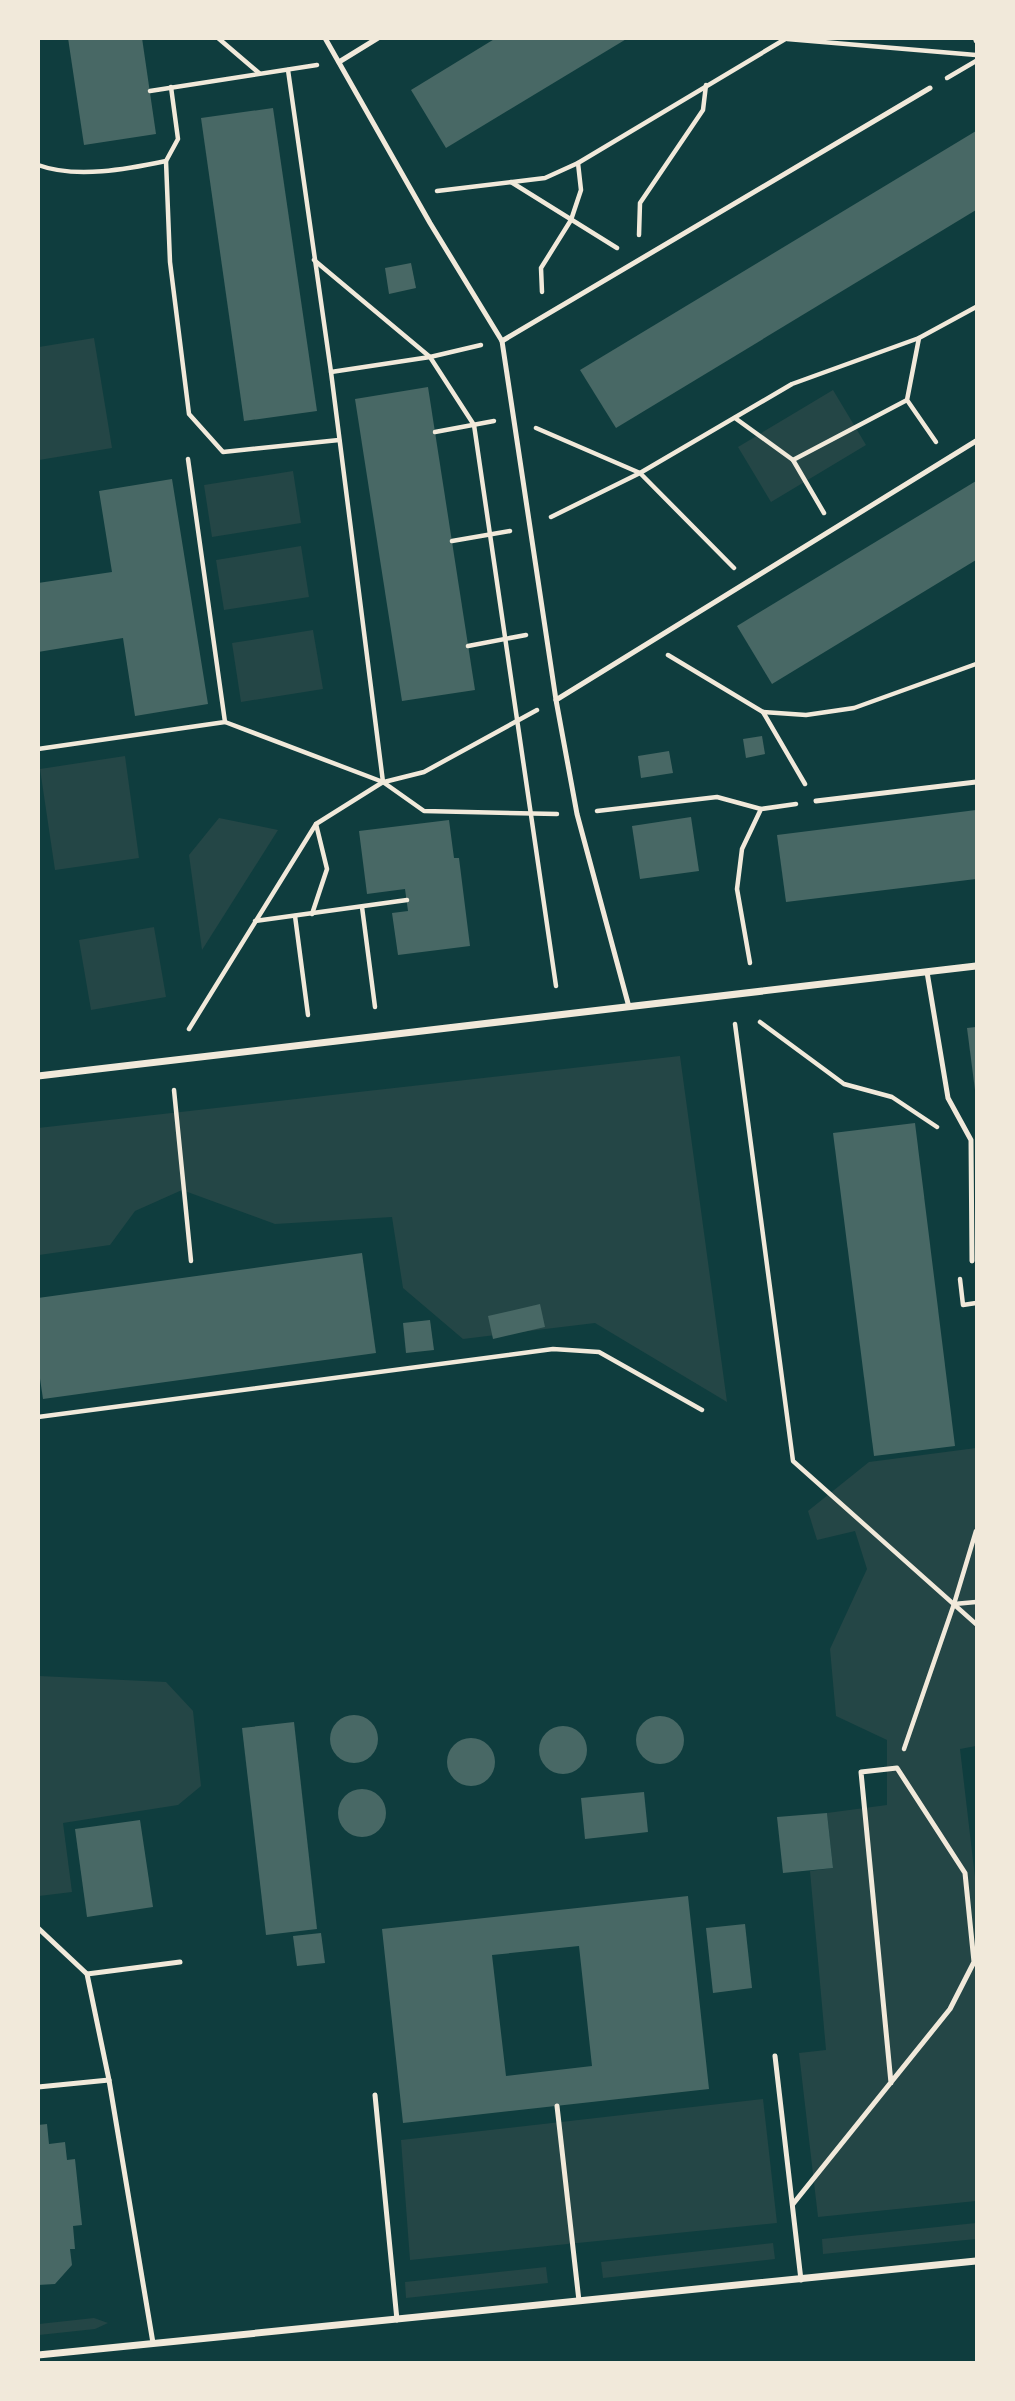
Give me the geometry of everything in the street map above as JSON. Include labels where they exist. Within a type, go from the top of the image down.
[{"type":"street","points":[[38,1076],[976,966]]},
{"type":"street","points":[[38,2355],[976,2261]]},
{"type":"lane","points":[[325,38],[502,341],[556,700],[577,814],[629,1007]]},
{"type":"lane","points":[[339,62],[377,38]]},
{"type":"lane","points":[[502,341],[930,88]]},
{"type":"lane","points":[[556,700],[976,441]]},
{"type":"lane","points":[[816,802],[976,782]]},
{"type":"lane","points":[[927,972],[948,1098],[974,1139],[971,1149],[972,1261]]},
{"type":"lane","points":[[793,2204],[891,2083],[950,2009],[974,1962],[965,1873],[897,1768],[861,1772],[891,2083]]},
{"type":"lane","points":[[38,1927],[87,1974],[110,2080],[153,2343]]},
{"type":"lane","points":[[87,1974],[180,1962]]},
{"type":"lane","points":[[775,2056],[802,2280]]},
{"type":"lane","points":[[38,2087],[110,2080]]},
{"type":"lane","points":[[375,2095],[397,2320]]},
{"type":"lane","points":[[557,2106],[579,2301]]},
{"type":"lane","points":[[48,2354],[49,2362]]},
{"type":"path","points":[[218,38],[260,74]]},
{"type":"path","points":[[414,194],[545,178],[579,163],[787,38],[976,55]]},
{"type":"path","points":[[930,88],[976,61]]},
{"type":"path","points":[[150,91],[339,62]]},
{"type":"path","points":[[288,70],[331,372],[383,782]]},
{"type":"path","points":[[510,182],[638,261],[640,203],[704,110],[706,85]]},
{"type":"path","points":[[171,87],[178,139],[166,161],[170,262],[189,414],[223,452],[339,440]]},
{"type":"path","points":[[38,165],[50,169],[114,171],[166,161]]},
{"type":"path","points":[[552,311],[542,297],[541,268],[571,220],[581,190],[579,163]]},
{"type":"path","points":[[314,260],[429,357],[474,425],[556,986]]},
{"type":"path","points":[[452,541],[531,527],[640,473],[793,384],[919,338],[976,307]]},
{"type":"path","points":[[919,338],[907,400],[947,459]]},
{"type":"path","points":[[331,372],[429,357],[502,341]]},
{"type":"path","points":[[793,460],[907,400]]},
{"type":"path","points":[[735,418],[793,460],[833,528]]},
{"type":"path","points":[[435,432],[514,419],[640,473],[747,581]]},
{"type":"path","points":[[188,459],[225,722]]},
{"type":"path","points":[[468,646],[546,631]]},
{"type":"path","points":[[648,642],[762,712],[816,802]]},
{"type":"path","points":[[762,712],[806,715],[855,708],[976,664]]},
{"type":"path","points":[[189,1029],[316,824],[383,782],[424,772],[556,700]]},
{"type":"path","points":[[38,748],[225,722],[339,766]]},
{"type":"path","points":[[750,963],[737,889],[742,849],[761,809]]},
{"type":"path","points":[[312,914],[327,869],[316,824]]},
{"type":"path","points":[[254,921],[407,900]]},
{"type":"path","points":[[362,907],[375,1007]]},
{"type":"path","points":[[295,916],[308,1015]]},
{"type":"path","points":[[760,1022],[844,1084],[892,1097],[971,1149]]},
{"type":"path","points":[[735,1024],[793,1461],[976,1624]]},
{"type":"path","points":[[174,1090],[191,1261]]},
{"type":"path","points":[[38,1417],[553,1349],[600,1352],[702,1410]]},
{"type":"path","points":[[897,1768],[954,1604],[976,1531]]},
{"type":"path","points":[[954,1604],[976,1602]]},
{"type":"shaded area","points":[[94,338],[112,448],[39,460],[39,347]]},
{"type":"shaded area","points":[[833,390],[866,445],[771,502],[738,447]]},
{"type":"shaded area","points":[[293,471],[301,523],[212,537],[204,485]]},
{"type":"shaded area","points":[[301,546],[309,597],[224,610],[216,560]]},
{"type":"shaded area","points":[[313,630],[323,689],[241,702],[232,643]]},
{"type":"shaded area","points":[[125,756],[139,858],[55,870],[40,769]]},
{"type":"shaded area","points":[[219,818],[278,830],[202,950],[189,855]]},
{"type":"shaded area","points":[[154,927],[166,997],[91,1010],[79,940]]},
{"type":"shaded area","points":[[680,1056],[727,1402],[595,1323],[463,1339],[403,1288],[392,1217],[275,1224],[182,1190],[135,1211],[110,1245],[39,1255],[38,1128]]},
{"type":"shaded area","points":[[976,1448],[976,1746],[960,1749],[976,1886],[976,2201],[818,2217],[799,2053],[826,2050],[810,1871],[833,1868],[827,1813],[887,1805],[887,1740],[836,1716],[830,1649],[867,1569],[855,1531],[817,1540],[808,1511],[869,1462]]},
{"type":"shaded area","points":[[39,1676],[166,1682],[193,1711],[201,1786],[178,1805],[63,1823],[72,1892],[39,1896]]},
{"type":"shaded area","points":[[763,2099],[777,2223],[410,2260],[401,2140]]},
{"type":"shaded area","points":[[976,2223],[976,2239],[823,2254],[822,2239]]},
{"type":"shaded area","points":[[773,2243],[775,2259],[603,2278],[601,2262]]},
{"type":"shaded area","points":[[546,2267],[548,2283],[406,2298],[405,2282]]},
{"type":"shaded area","points":[[94,2318],[108,2323],[95,2329],[39,2335],[39,2324]]},
{"type":"building","points":[[68,38],[142,38],[156,134],[84,145]]},
{"type":"building","points":[[496,38],[628,38],[446,148],[411,90]]},
{"type":"building","points":[[273,108],[317,411],[244,421],[201,118]]},
{"type":"building","points":[[976,131],[976,210],[616,428],[580,370]]},
{"type":"building","points":[[411,263],[416,288],[389,294],[385,268]]},
{"type":"building","points":[[428,387],[475,690],[402,701],[355,399]]},
{"type":"building","points":[[172,479],[208,704],[135,716],[123,638],[38,652],[38,583],[112,572],[99,491]]},
{"type":"building","points":[[976,481],[976,560],[772,684],[737,626]]},
{"type":"building","points":[[762,736],[765,754],[746,758],[743,739]]},
{"type":"building","points":[[669,751],[673,773],[641,778],[638,756]]},
{"type":"building","points":[[976,810],[976,879],[786,902],[777,835]]},
{"type":"building","points":[[691,817],[699,871],[640,879],[632,826]]},
{"type":"building","points":[[449,820],[454,858],[459,858],[470,946],[398,955],[392,913],[408,911],[405,889],[367,894],[359,831]]},
{"type":"building","points":[[976,1027],[976,1090],[975,1090],[967,1028]]},
{"type":"building","points":[[915,1123],[955,1446],[874,1456],[833,1133]]},
{"type":"building","points":[[362,1253],[376,1353],[43,1399],[38,1365],[38,1298]]},
{"type":"building","points":[[540,1304],[545,1327],[493,1339],[488,1316]]},
{"type":"building","points":[[430,1320],[434,1350],[406,1353],[403,1323]]},
{"type":"building","points":[[354,1715],[371,1722],[378,1739],[371,1756],[354,1763],[337,1756],[330,1739],[337,1722]]},
{"type":"building","points":[[660,1716],[677,1723],[684,1740],[677,1757],[660,1764],[643,1757],[636,1740],[643,1723]]},
{"type":"building","points":[[294,1722],[317,1929],[266,1935],[242,1728]]},
{"type":"building","points":[[563,1726],[580,1733],[587,1750],[580,1767],[563,1774],[546,1767],[539,1750],[546,1733]]},
{"type":"building","points":[[471,1738],[488,1745],[495,1762],[488,1779],[471,1786],[454,1779],[447,1762],[454,1745]]},
{"type":"building","points":[[362,1789],[379,1796],[386,1813],[379,1830],[362,1837],[345,1830],[338,1813],[345,1796]]},
{"type":"building","points":[[644,1792],[648,1832],[585,1839],[581,1798]]},
{"type":"building","points":[[827,1813],[833,1868],[783,1873],[777,1817]]},
{"type":"building","points":[[140,1820],[153,1907],[87,1917],[75,1829]]},
{"type":"building","points":[[688,1896],[709,2089],[403,2123],[382,1929]],"holes":[[[579,1946],[592,2066],[506,2076],[492,1955]]]},
{"type":"building","points":[[745,1924],[752,1988],[713,1993],[706,1928]]},
{"type":"building","points":[[321,1933],[325,1963],[297,1966],[293,1936]]},
{"type":"building","points":[[47,2124],[49,2144],[65,2142],[67,2160],[75,2159],[82,2225],[73,2226],[75,2249],[70,2249],[72,2265],[55,2284],[38,2285],[38,2125]]}]
